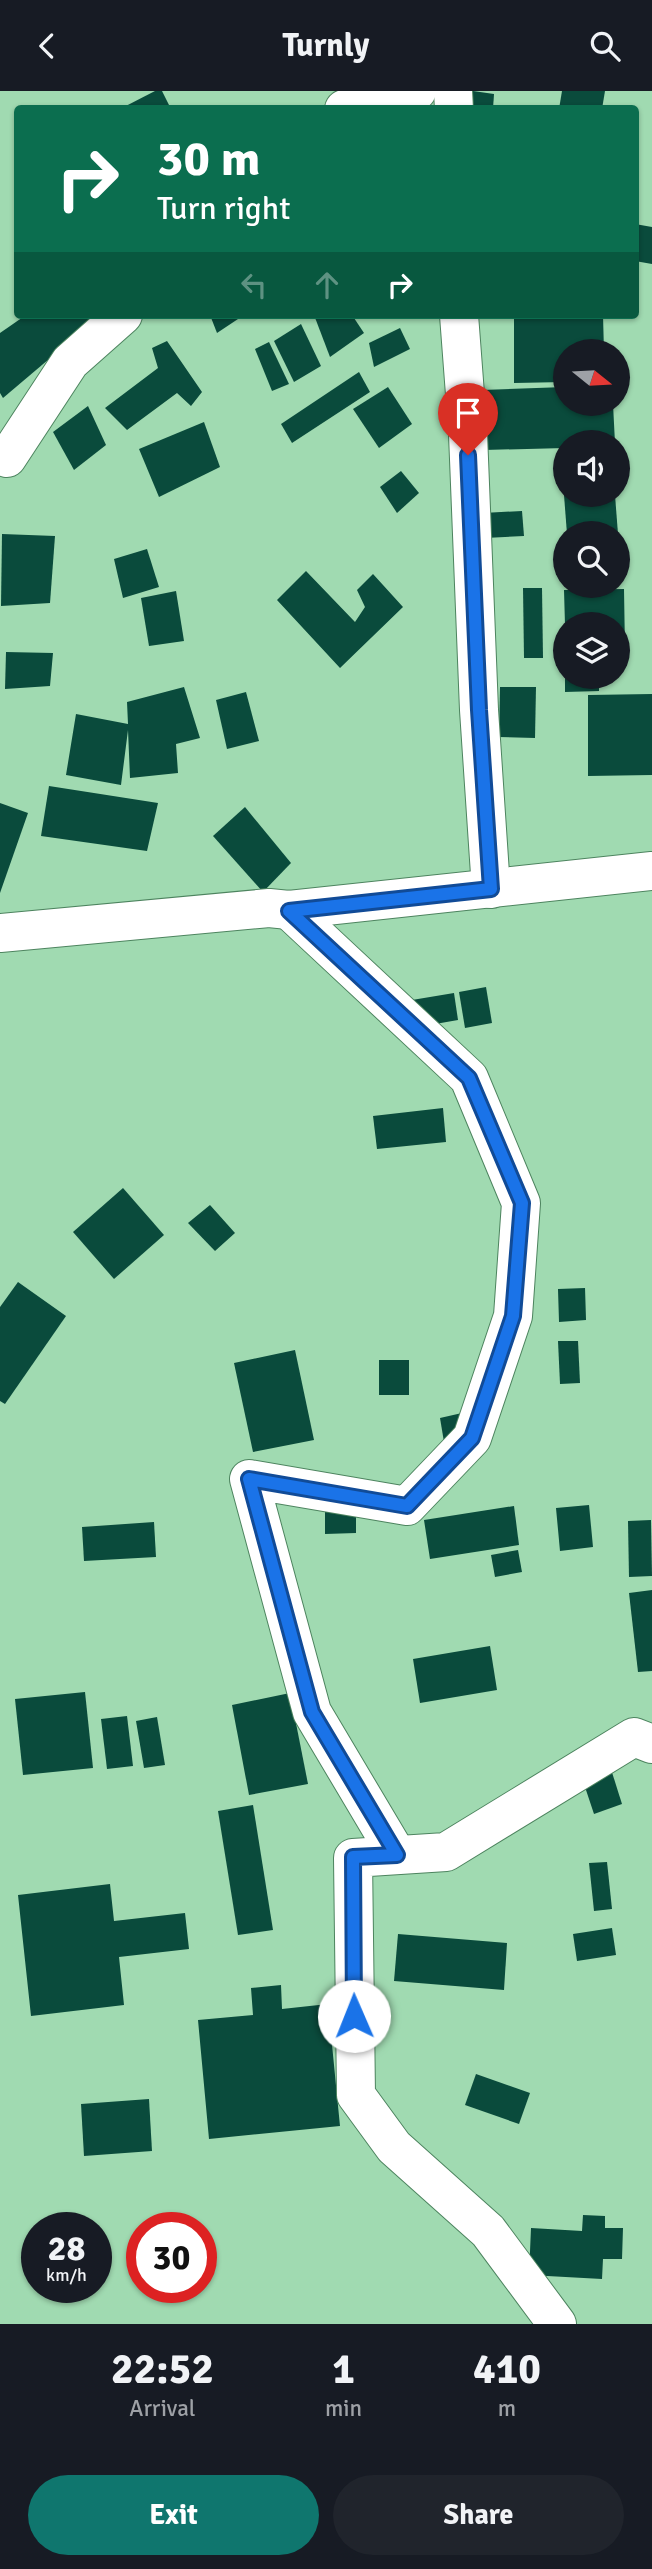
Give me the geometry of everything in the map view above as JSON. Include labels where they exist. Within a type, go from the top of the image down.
[{"type":"street","points":[[360,105],[417,91]]},
{"type":"street","points":[[7,458],[70,362],[118,319]]},
{"type":"street","points":[[459,319],[468,434],[479,710],[491,889]]},
{"type":"street","points":[[0,933],[269,908],[289,911],[652,871]]},
{"type":"street","points":[[289,911],[469,1078],[522,1203],[513,1316],[472,1438],[407,1506],[249,1479],[312,1712],[397,1855]]},
{"type":"street","points":[[557,2324],[488,2231],[394,2147],[355,2095],[353,1857],[446,1852],[634,1737],[652,1744]]},
{"type":"building","points":[[155,91],[162,91],[169,105],[128,105]]},
{"type":"building","points":[[473,91],[494,94],[493,105],[472,105]]},
{"type":"building","points":[[562,91],[605,91],[603,105],[560,105]]},
{"type":"building","points":[[639,225],[652,227],[652,264],[639,262]]},
{"type":"building","points":[[20,319],[96,319],[3,398],[0,393],[0,333]]},
{"type":"building","points":[[212,319],[238,319],[217,333]]},
{"type":"building","points":[[316,319],[355,319],[364,333],[330,357]]},
{"type":"building","points":[[514,319],[603,319],[604,339],[553,339],[553,382],[514,383]]},
{"type":"building","points":[[301,324],[321,366],[294,382],[274,341]]},
{"type":"building","points":[[400,328],[410,349],[374,367],[369,343]]},
{"type":"building","points":[[167,341],[202,392],[191,406],[177,393],[127,430],[105,408],[158,368],[152,348]]},
{"type":"building","points":[[269,342],[289,384],[272,391],[255,349]]},
{"type":"building","points":[[359,372],[370,392],[292,443],[281,424]]},
{"type":"building","points":[[388,387],[412,424],[379,448],[353,409]]},
{"type":"building","points":[[553,387],[553,417],[614,417],[614,430],[553,430],[553,448],[484,450],[482,390]]},
{"type":"building","points":[[88,406],[106,445],[74,470],[53,432]]},
{"type":"building","points":[[204,422],[220,467],[159,497],[139,449]]},
{"type":"building","points":[[401,471],[419,493],[397,513],[380,487]]},
{"type":"building","points":[[565,507],[616,507],[617,521],[566,521]]},
{"type":"building","points":[[522,511],[524,536],[485,538],[483,513]]},
{"type":"building","points":[[2,534],[55,536],[50,603],[1,606]]},
{"type":"building","points":[[147,549],[159,587],[123,598],[114,559]]},
{"type":"building","points":[[306,571],[355,622],[365,607],[357,590],[373,574],[403,607],[340,668],[277,600]]},
{"type":"building","points":[[523,588],[542,588],[543,658],[524,658]]},
{"type":"building","points":[[176,591],[184,641],[149,646],[141,598]]},
{"type":"building","points":[[564,598],[624,598],[624,612],[565,612]]},
{"type":"building","points":[[6,652],[53,653],[50,686],[5,689]]},
{"type":"building","points":[[184,687],[200,738],[176,744],[178,773],[130,778],[128,730],[121,785],[66,775],[76,714],[128,724],[127,702]]},
{"type":"building","points":[[500,687],[536,687],[535,738],[499,737]]},
{"type":"building","points":[[565,689],[599,689],[599,691],[565,692]]},
{"type":"building","points":[[246,692],[259,741],[227,749],[216,700]]},
{"type":"building","points":[[652,694],[652,775],[588,776],[588,695]]},
{"type":"building","points":[[49,786],[158,803],[147,851],[41,836]]},
{"type":"building","points":[[0,803],[28,813],[0,893]]},
{"type":"building","points":[[245,807],[291,863],[263,892],[213,836]]},
{"type":"building","points":[[486,987],[492,1023],[465,1028],[459,992]]},
{"type":"building","points":[[454,993],[458,1020],[418,1027],[412,1000]]},
{"type":"building","points":[[443,1108],[446,1142],[377,1149],[373,1116]]},
{"type":"building","points":[[123,1188],[164,1235],[114,1279],[73,1232]]},
{"type":"building","points":[[210,1205],[235,1233],[215,1251],[188,1223]]},
{"type":"building","points":[[18,1282],[66,1316],[5,1404],[0,1401],[0,1307]]},
{"type":"building","points":[[585,1288],[586,1320],[559,1322],[558,1289]]},
{"type":"building","points":[[558,1341],[578,1341],[580,1383],[560,1384]]},
{"type":"building","points":[[295,1350],[314,1440],[253,1452],[234,1363]]},
{"type":"building","points":[[379,1360],[409,1360],[409,1395],[379,1395]]},
{"type":"building","points":[[462,1413],[467,1437],[444,1442],[440,1418]]},
{"type":"building","points":[[325,1502],[356,1502],[356,1533],[325,1534]]},
{"type":"building","points":[[589,1505],[593,1547],[560,1551],[556,1508]]},
{"type":"building","points":[[514,1506],[519,1545],[430,1559],[424,1520]]},
{"type":"building","points":[[651,1520],[652,1576],[629,1577],[628,1521]]},
{"type":"building","points":[[154,1522],[156,1557],[84,1561],[82,1527]]},
{"type":"building","points":[[518,1550],[522,1572],[495,1577],[491,1555]]},
{"type":"building","points":[[652,1590],[652,1671],[638,1672],[629,1593]]},
{"type":"building","points":[[490,1646],[497,1690],[420,1703],[413,1659]]},
{"type":"building","points":[[85,1692],[93,1768],[23,1775],[15,1699]]},
{"type":"building","points":[[290,1693],[308,1784],[249,1795],[232,1705]]},
{"type":"building","points":[[127,1716],[133,1766],[107,1769],[101,1719]]},
{"type":"building","points":[[157,1717],[165,1765],[144,1768],[136,1721]]},
{"type":"building","points":[[610,1766],[622,1804],[594,1814],[581,1775]]},
{"type":"building","points":[[253,1805],[273,1930],[238,1935],[218,1811]]},
{"type":"building","points":[[607,1862],[612,1909],[594,1911],[589,1863]]},
{"type":"building","points":[[110,1884],[114,1921],[185,1913],[189,1949],[119,1957],[124,2005],[31,2016],[18,1895]]},
{"type":"building","points":[[612,1928],[616,1955],[577,1961],[573,1934]]},
{"type":"building","points":[[398,1934],[507,1943],[504,1990],[394,1981]]},
{"type":"building","points":[[281,1985],[282,2009],[328,2004],[340,2126],[209,2139],[198,2020],[253,2015],[251,1988]]},
{"type":"building","points":[[476,2074],[530,2093],[519,2124],[465,2105]]},
{"type":"building","points":[[149,2099],[152,2151],[84,2156],[81,2104]]},
{"type":"building","points":[[583,2215],[605,2216],[605,2228],[623,2228],[622,2259],[603,2259],[602,2279],[529,2275],[531,2228],[582,2231]]},
{"type":"route","points":[[354,2016],[353,1857],[397,1855],[312,1712],[249,1479],[407,1506],[472,1438],[513,1316],[522,1203],[469,1078],[289,911],[491,889],[479,710],[468,455]]}]
